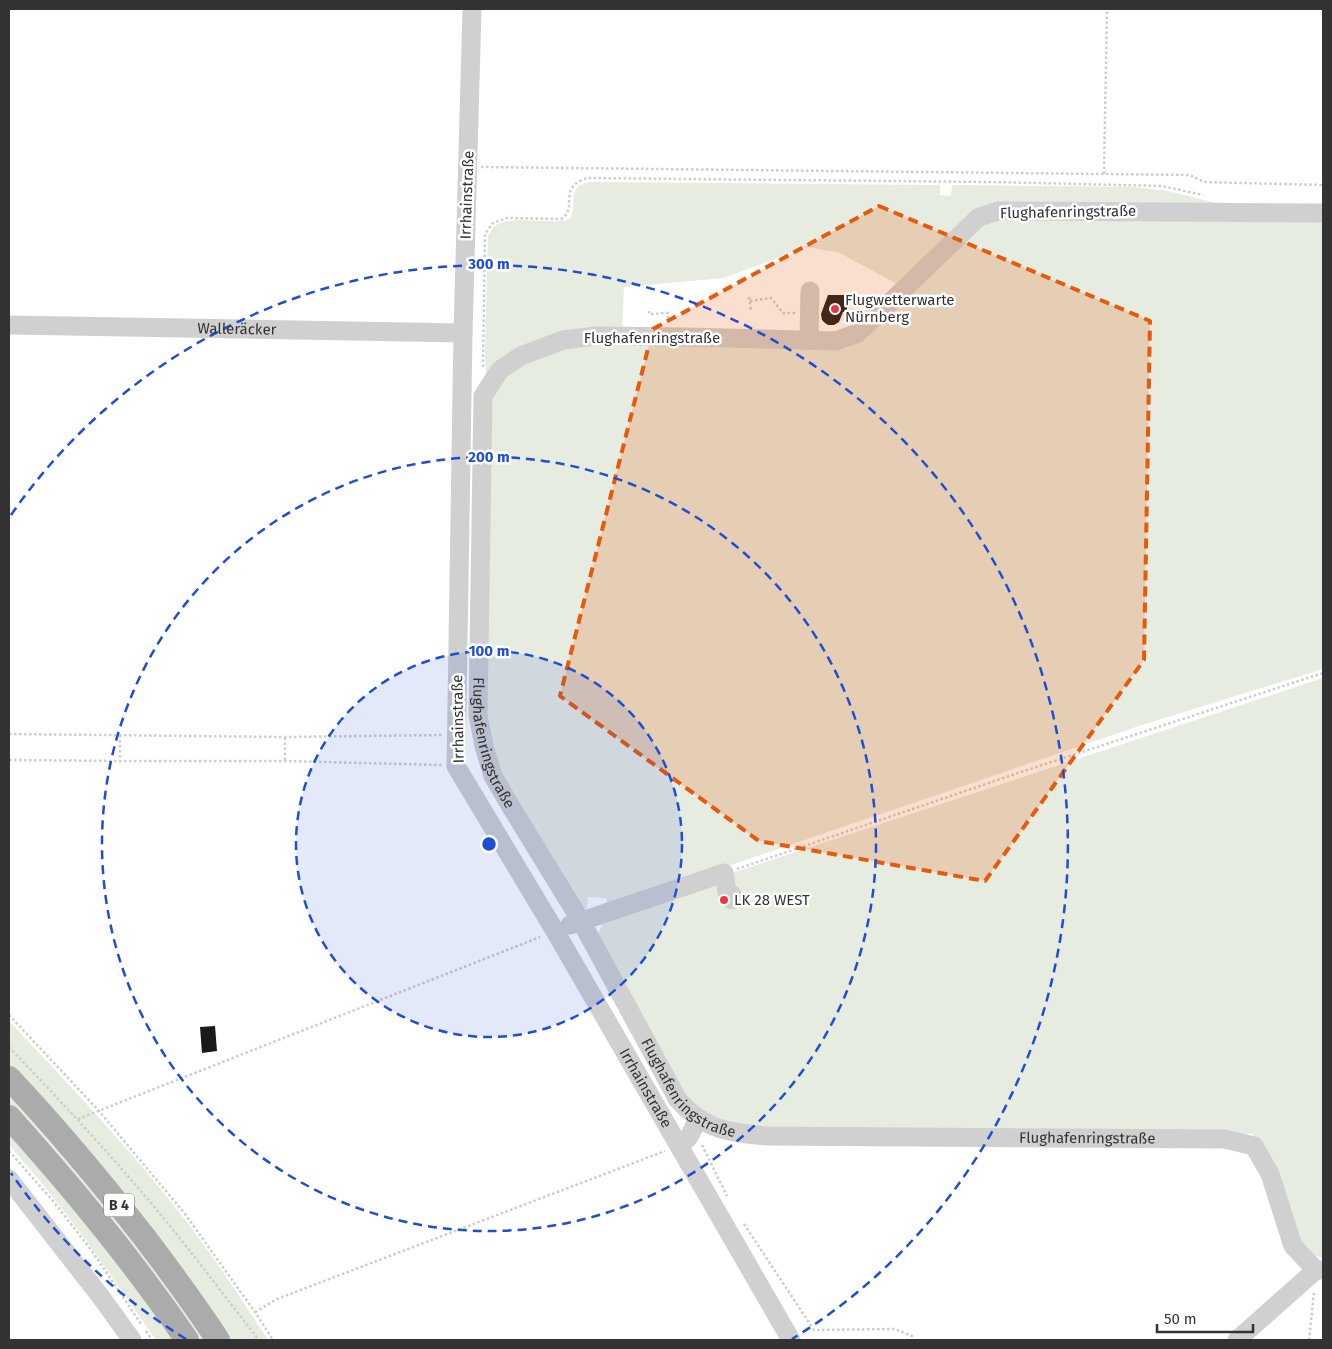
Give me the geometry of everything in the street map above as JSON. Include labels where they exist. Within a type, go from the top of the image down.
[{"type":"main road","name":"B 4","points":[[9,1078],[84,1161],[163,1262],[218,1340]]},
{"type":"main road","name":"B 4","points":[[9,1117],[101,1224],[137,1270],[186,1340]]},
{"type":"street","name":"Irrhainstraße","points":[[472,9],[463,333],[456,766],[555,931],[790,1340]]},
{"type":"street","name":"Flughafenringstraße","points":[[1319,1270],[1293,1246],[1270,1174],[1254,1146],[1224,1139],[766,1136],[738,1133],[696,1124],[678,1100],[581,921],[493,776],[484,746],[478,715],[483,396],[500,370],[521,356],[563,340],[596,336],[836,341],[858,333],[979,217],[998,211],[1323,213]]},
{"type":"street","points":[[809,340],[810,291]]},
{"type":"street","name":"Walleräcker","points":[[9,325],[463,333]]},
{"type":"street","points":[[555,931],[724,873],[726,892],[732,895],[732,900]]},
{"type":"street","points":[[679,1146],[689,1137],[696,1124]]},
{"type":"street","points":[[9,1179],[132,1340]]},
{"type":"street","points":[[1237,1340],[1319,1270]]},
{"type":"path","points":[[1104,174],[1107,9]]},
{"type":"path","points":[[468,167],[1190,175],[1204,182],[1323,186]]},
{"type":"path","points":[[483,367],[485,234],[493,223],[506,218],[561,219],[566,216],[569,210],[569,193],[575,184],[586,178],[1001,182],[1162,186],[1209,197]]},
{"type":"path","points":[[749,296],[751,311]]},
{"type":"path","points":[[750,301],[771,298],[782,313],[810,313]]},
{"type":"path","points":[[649,311],[649,314],[668,314],[668,337]]},
{"type":"path","points":[[724,873],[1021,772],[1323,673]]},
{"type":"path","points":[[9,734],[285,737],[456,735]]},
{"type":"path","points":[[120,735],[120,762]]},
{"type":"path","points":[[285,737],[285,761]]},
{"type":"path","points":[[9,760],[120,762],[285,761],[456,766]]},
{"type":"path","points":[[78,1119],[555,931]]},
{"type":"path","points":[[9,1015],[99,1111],[185,1214],[273,1340]]},
{"type":"path","points":[[9,1047],[78,1119],[169,1225],[258,1340]]},
{"type":"path","points":[[696,1124],[731,1203]]},
{"type":"path","points":[[255,1312],[277,1299],[679,1146]]},
{"type":"path","points":[[9,1151],[53,1201],[92,1251],[152,1340]]},
{"type":"path","points":[[740,1219],[814,1330],[895,1329],[912,1336],[913,1340]]},
{"type":"path","points":[[1309,1340],[1319,1270]]},
{"type":"highlighted area","points":[[879,206],[1150,321],[1144,660],[985,881],[759,841],[560,696],[653,329]]},
{"type":"shaded area","points":[[589,182],[940,185],[940,195],[951,196],[952,185],[1134,187],[1168,191],[1241,209],[1003,208],[899,285],[838,252],[806,247],[724,278],[624,287],[622,332],[586,332],[486,379],[488,236],[494,227],[510,221],[562,221],[570,219],[573,210],[574,194],[578,186]]},
{"type":"shaded area","points":[[991,217],[1323,218],[1323,669],[1139,726],[608,907],[606,898],[588,897],[587,909],[580,907],[506,791],[485,733],[491,395],[515,364],[573,342],[839,344]]},
{"type":"shaded area","points":[[1323,678],[1323,1259],[1311,1253],[1297,1240],[1261,1142],[1251,1134],[765,1131],[723,1124],[681,1095],[598,934],[602,925],[621,911],[720,880],[720,903],[728,904],[732,873]]},
{"type":"shaded area","points":[[9,1021],[104,1123],[172,1203],[241,1298],[268,1340],[226,1340],[9,1069]]},
{"type":"shaded area","points":[[9,1091],[98,1191],[208,1340],[194,1340],[9,1108]]},
{"type":"shaded area","points":[[9,1128],[34,1157],[177,1340],[156,1340],[86,1240],[41,1182],[9,1145]]},
{"type":"building","name":"Flugwetterwarte Nürnberg","points":[[828,295],[847,295],[847,312],[843,312],[839,322],[834,325],[828,325],[822,320],[821,314]]},
{"type":"building","points":[[215,1026],[217,1051],[202,1053],[200,1027]]},
{"type":"place","name":"Flugwetterwarte Nürnberg","points":[[835,309]]},
{"type":"place","name":"LK 28 WEST","points":[[724,900]]}]
